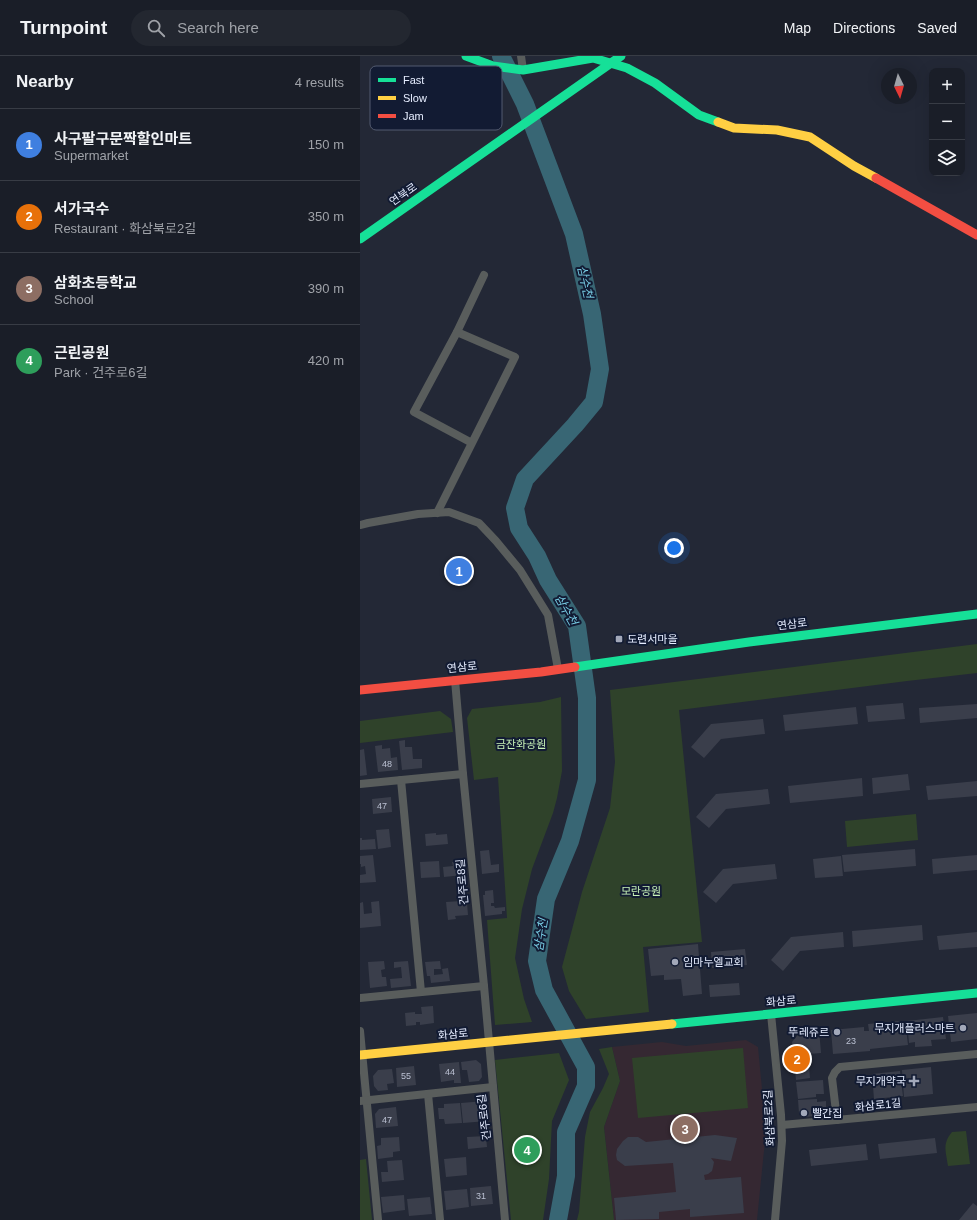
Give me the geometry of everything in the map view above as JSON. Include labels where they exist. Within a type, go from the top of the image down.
[{"type":"street","points":[[466,56],[493,66]]},
{"type":"street","points":[[521,56],[522,70]]},
{"type":"street","points":[[611,63],[621,56]]},
{"type":"street","points":[[502,67],[522,70],[593,58],[627,68],[655,83],[699,115],[706,118],[734,128],[777,130],[810,137],[854,166],[977,235]]},
{"type":"street","name":"연북로","points":[[360,239],[611,63]]},
{"type":"street","points":[[472,443],[414,412],[457,332],[484,275]]},
{"type":"street","points":[[437,513],[515,357],[457,332]]},
{"type":"street","points":[[360,525],[368,522],[449,512],[479,523],[520,570],[548,615],[562,669]]},
{"type":"street","name":"연삼로","points":[[360,690],[562,669],[749,642],[977,614]]},
{"type":"street","name":"건주로8길","points":[[455,680],[493,1087]]},
{"type":"street","points":[[360,784],[463,774]]},
{"type":"street","points":[[401,780],[421,992]]},
{"type":"street","points":[[360,998],[484,986]]},
{"type":"street","name":"화삼로","points":[[361,1055],[977,993]]},
{"type":"street","name":"화삼북로2길","points":[[771,1014],[782,1126],[775,1220]]},
{"type":"street","points":[[360,1031],[363,1101],[378,1220]]},
{"type":"street","points":[[837,1120],[832,1078],[835,1072],[840,1068],[977,1054]]},
{"type":"street","name":"건주로6길","points":[[363,1101],[493,1087],[505,1220]]},
{"type":"street","points":[[428,1094],[440,1220]]},
{"type":"street","name":"화삼로1길","points":[[782,1126],[977,1107]]},
{"type":"shaded area","points":[[746,1040],[758,1047],[766,1131],[757,1220],[614,1220],[604,1127],[620,1081],[612,1047],[662,1042],[686,1046]]},
{"type":"green space","name":"모란공원","points":[[977,644],[977,673],[679,710],[702,942],[643,947],[649,1012],[586,1019],[569,991],[562,967],[582,892],[610,808],[615,762],[610,690]]},
{"type":"green space","name":"금잔화공원","points":[[561,697],[562,771],[553,813],[532,869],[522,909],[515,958],[524,999],[532,1022],[495,1025],[487,920],[507,918],[498,777],[474,780],[467,718],[472,709],[540,702]]},
{"type":"green space","points":[[440,711],[451,719],[453,732],[360,743],[360,721]]},
{"type":"green space","points":[[916,814],[918,840],[847,847],[845,821]]},
{"type":"green space","points":[[612,1047],[620,1081],[604,1127],[614,1220],[577,1220],[579,1212],[585,1137],[590,1112],[609,1074],[599,1049]]},
{"type":"green space","points":[[743,1048],[748,1108],[638,1118],[632,1058]]},
{"type":"green space","points":[[559,1053],[569,1080],[552,1121],[549,1179],[543,1220],[511,1220],[495,1060]]},
{"type":"green space","points":[[966,1131],[970,1164],[948,1166],[946,1144],[949,1136],[952,1132]]},
{"type":"green space","points":[[366,1159],[372,1220],[360,1220],[360,1160]]},
{"type":"building","points":[[903,703],[905,719],[868,722],[866,706]]},
{"type":"building","points":[[977,704],[977,718],[920,723],[919,708]]},
{"type":"building","points":[[856,707],[858,724],[785,731],[783,715]]},
{"type":"building","points":[[763,719],[765,734],[721,739],[704,758],[691,747],[711,724]]},
{"type":"building","points":[[405,740],[405,747],[412,747],[413,759],[422,759],[422,768],[402,770],[399,741]]},
{"type":"building","points":[[382,745],[382,749],[390,748],[391,758],[397,757],[398,770],[378,772],[375,746]]},
{"type":"building","points":[[364,749],[367,775],[360,776],[360,750]]},
{"type":"building","points":[[908,774],[910,790],[873,794],[872,778]]},
{"type":"building","points":[[862,778],[863,796],[790,803],[788,786]]},
{"type":"building","points":[[977,781],[977,796],[928,800],[926,786]]},
{"type":"building","points":[[768,789],[770,804],[726,809],[709,828],[696,817],[716,794]]},
{"type":"building","points":[[391,797],[392,812],[373,814],[372,799]]},
{"type":"building","points":[[389,829],[391,847],[378,849],[376,830]]},
{"type":"building","points":[[436,833],[436,835],[447,834],[448,844],[426,846],[425,834]]},
{"type":"building","points":[[360,838],[362,838],[362,840],[375,839],[376,849],[360,850]]},
{"type":"building","points":[[915,849],[916,866],[844,872],[842,855]]},
{"type":"building","points":[[489,850],[491,865],[499,864],[499,872],[482,874],[480,851]]},
{"type":"building","points":[[373,855],[376,882],[360,883],[360,875],[366,874],[365,866],[361,867],[360,864],[360,856]]},
{"type":"building","points":[[977,855],[977,870],[933,874],[932,859]]},
{"type":"building","points":[[841,856],[843,876],[815,878],[813,859]]},
{"type":"building","points":[[439,861],[440,877],[421,878],[420,862]]},
{"type":"building","points":[[452,862],[457,862],[458,866],[462,866],[463,875],[444,877],[443,867],[453,866]]},
{"type":"building","points":[[775,864],[777,879],[733,884],[716,903],[703,892],[723,869]]},
{"type":"building","points":[[493,890],[494,903],[491,903],[491,906],[494,906],[495,908],[505,907],[505,911],[502,911],[502,914],[485,916],[483,895],[485,895],[485,891]]},
{"type":"building","points":[[379,901],[381,926],[360,928],[360,903],[363,902],[364,914],[372,913],[371,902]]},
{"type":"building","points":[[461,901],[461,903],[467,903],[468,915],[455,916],[456,919],[448,920],[446,902]]},
{"type":"building","points":[[922,925],[923,940],[853,947],[852,931]]},
{"type":"building","points":[[843,932],[844,947],[800,951],[783,971],[771,960],[791,937]]},
{"type":"building","points":[[977,932],[977,947],[939,950],[937,936]]},
{"type":"building","name":"임마누엘교회","points":[[698,944],[702,994],[683,996],[681,979],[664,980],[664,975],[651,976],[648,949]]},
{"type":"building","points":[[745,949],[747,965],[712,968],[711,952]]},
{"type":"building","points":[[384,961],[385,969],[381,970],[382,977],[386,977],[387,986],[370,988],[368,962]]},
{"type":"building","points":[[408,961],[411,986],[391,988],[390,979],[402,978],[401,967],[394,968],[394,962]]},
{"type":"building","points":[[440,961],[441,969],[434,969],[434,975],[443,974],[442,969],[448,968],[450,981],[431,983],[430,976],[427,976],[425,962]]},
{"type":"building","points":[[739,983],[740,995],[710,997],[709,985]]},
{"type":"building","points":[[433,1006],[434,1023],[420,1025],[420,1022],[416,1022],[416,1025],[406,1026],[405,1013],[415,1012],[415,1014],[422,1014],[421,1007]]},
{"type":"building","name":"무지개플러스마트","points":[[977,1013],[977,1039],[951,1042],[948,1016]]},
{"type":"building","points":[[943,1017],[946,1039],[931,1040],[932,1046],[915,1047],[915,1042],[909,1043],[907,1021]]},
{"type":"building","points":[[901,1021],[902,1028],[906,1028],[908,1045],[870,1049],[870,1051],[833,1054],[831,1030],[864,1027],[864,1031],[869,1031],[868,1024]]},
{"type":"building","points":[[819,1029],[821,1053],[808,1054],[810,1078],[796,1080],[792,1042],[801,1031]]},
{"type":"building","points":[[476,1060],[481,1064],[482,1077],[479,1081],[469,1082],[467,1070],[462,1070],[461,1062]]},
{"type":"building","points":[[459,1062],[461,1083],[454,1083],[454,1080],[441,1082],[439,1064]]},
{"type":"building","points":[[414,1066],[416,1085],[397,1087],[396,1068]]},
{"type":"building","points":[[931,1067],[933,1094],[904,1097],[902,1070]]},
{"type":"building","points":[[392,1069],[394,1083],[387,1084],[388,1090],[378,1091],[374,1086],[373,1076],[378,1070]]},
{"type":"building","points":[[900,1071],[903,1096],[874,1099],[872,1074]]},
{"type":"building","points":[[823,1080],[824,1094],[816,1094],[816,1097],[798,1099],[796,1082]]},
{"type":"building","points":[[817,1099],[817,1102],[826,1101],[826,1108],[823,1108],[824,1115],[805,1117],[799,1113],[798,1100]]},
{"type":"building","points":[[485,1101],[487,1121],[463,1123],[461,1103]]},
{"type":"building","points":[[460,1103],[462,1123],[445,1124],[444,1119],[439,1119],[438,1108],[444,1108],[444,1104]]},
{"type":"building","points":[[396,1107],[398,1126],[376,1128],[375,1114],[379,1109]]},
{"type":"building","points":[[715,1135],[737,1138],[731,1161],[711,1158],[714,1162],[712,1171],[704,1175],[705,1180],[741,1177],[744,1213],[690,1217],[690,1209],[659,1212],[659,1219],[616,1220],[614,1198],[676,1192],[673,1163],[625,1166],[617,1160],[616,1155],[617,1149],[623,1141],[628,1137],[638,1137],[646,1142]]},
{"type":"building","points":[[486,1136],[487,1147],[468,1149],[467,1137]]},
{"type":"building","points":[[399,1137],[400,1151],[393,1152],[393,1157],[378,1159],[377,1146],[381,1145],[381,1138]]},
{"type":"building","points":[[935,1138],[937,1153],[880,1159],[878,1144]]},
{"type":"building","points":[[866,1144],[868,1160],[811,1166],[809,1150]]},
{"type":"building","points":[[466,1157],[467,1175],[446,1177],[444,1159]]},
{"type":"building","points":[[402,1160],[404,1180],[382,1182],[381,1172],[388,1172],[387,1161]]},
{"type":"building","points":[[491,1186],[493,1204],[471,1206],[470,1188]]},
{"type":"building","points":[[467,1189],[469,1207],[446,1210],[444,1191]]},
{"type":"building","points":[[404,1195],[405,1210],[383,1213],[381,1197]]},
{"type":"building","points":[[430,1197],[432,1214],[409,1216],[407,1199]]},
{"type":"building","points":[[973,1203],[977,1206],[977,1220],[959,1220]]},
{"type":"waterway","name":"삼수천","points":[[501,56],[525,104],[574,234],[592,314],[600,369],[594,402],[525,479],[515,508],[519,528],[537,556],[548,580],[577,626],[587,698],[587,780],[570,841],[546,899],[537,961],[544,990],[586,1067],[586,1086],[566,1132],[566,1176],[558,1220]]},
{"type":"traffic: fast","points":[[466,56],[493,66]]},
{"type":"traffic: fast","points":[[360,239],[621,56]]},
{"type":"traffic: fast","points":[[502,67],[523,70],[593,58],[627,68],[655,83],[699,115],[718,122]]},
{"type":"traffic: fast","points":[[575,667],[749,642],[977,614]]},
{"type":"traffic: fast","points":[[672,1024],[977,993]]},
{"type":"traffic: slow","points":[[718,122],[734,128],[777,130],[810,137],[854,166],[876,178]]},
{"type":"traffic: slow","points":[[360,1055],[672,1024]]},
{"type":"traffic: jam","points":[[876,178],[977,235]]},
{"type":"traffic: jam","points":[[360,690],[541,672],[575,667]]},
{"type":"place","name":"사구팔구문짝할인마트","points":[[459,571]]},
{"type":"place","name":"도련서마을","points":[[619,639]]},
{"type":"place","name":"임마누엘교회","points":[[675,962]]},
{"type":"place","name":"무지개플러스마트","points":[[963,1028]]},
{"type":"place","name":"뚜레쥬르","points":[[837,1032]]},
{"type":"place","name":"서가국수","points":[[797,1059]]},
{"type":"place","name":"무지개약국","points":[[914,1081]]},
{"type":"place","name":"빨간집","points":[[804,1113]]},
{"type":"place","name":"삼화초등학교","points":[[685,1129]]},
{"type":"place","name":"근린공원","points":[[527,1150]]}]
